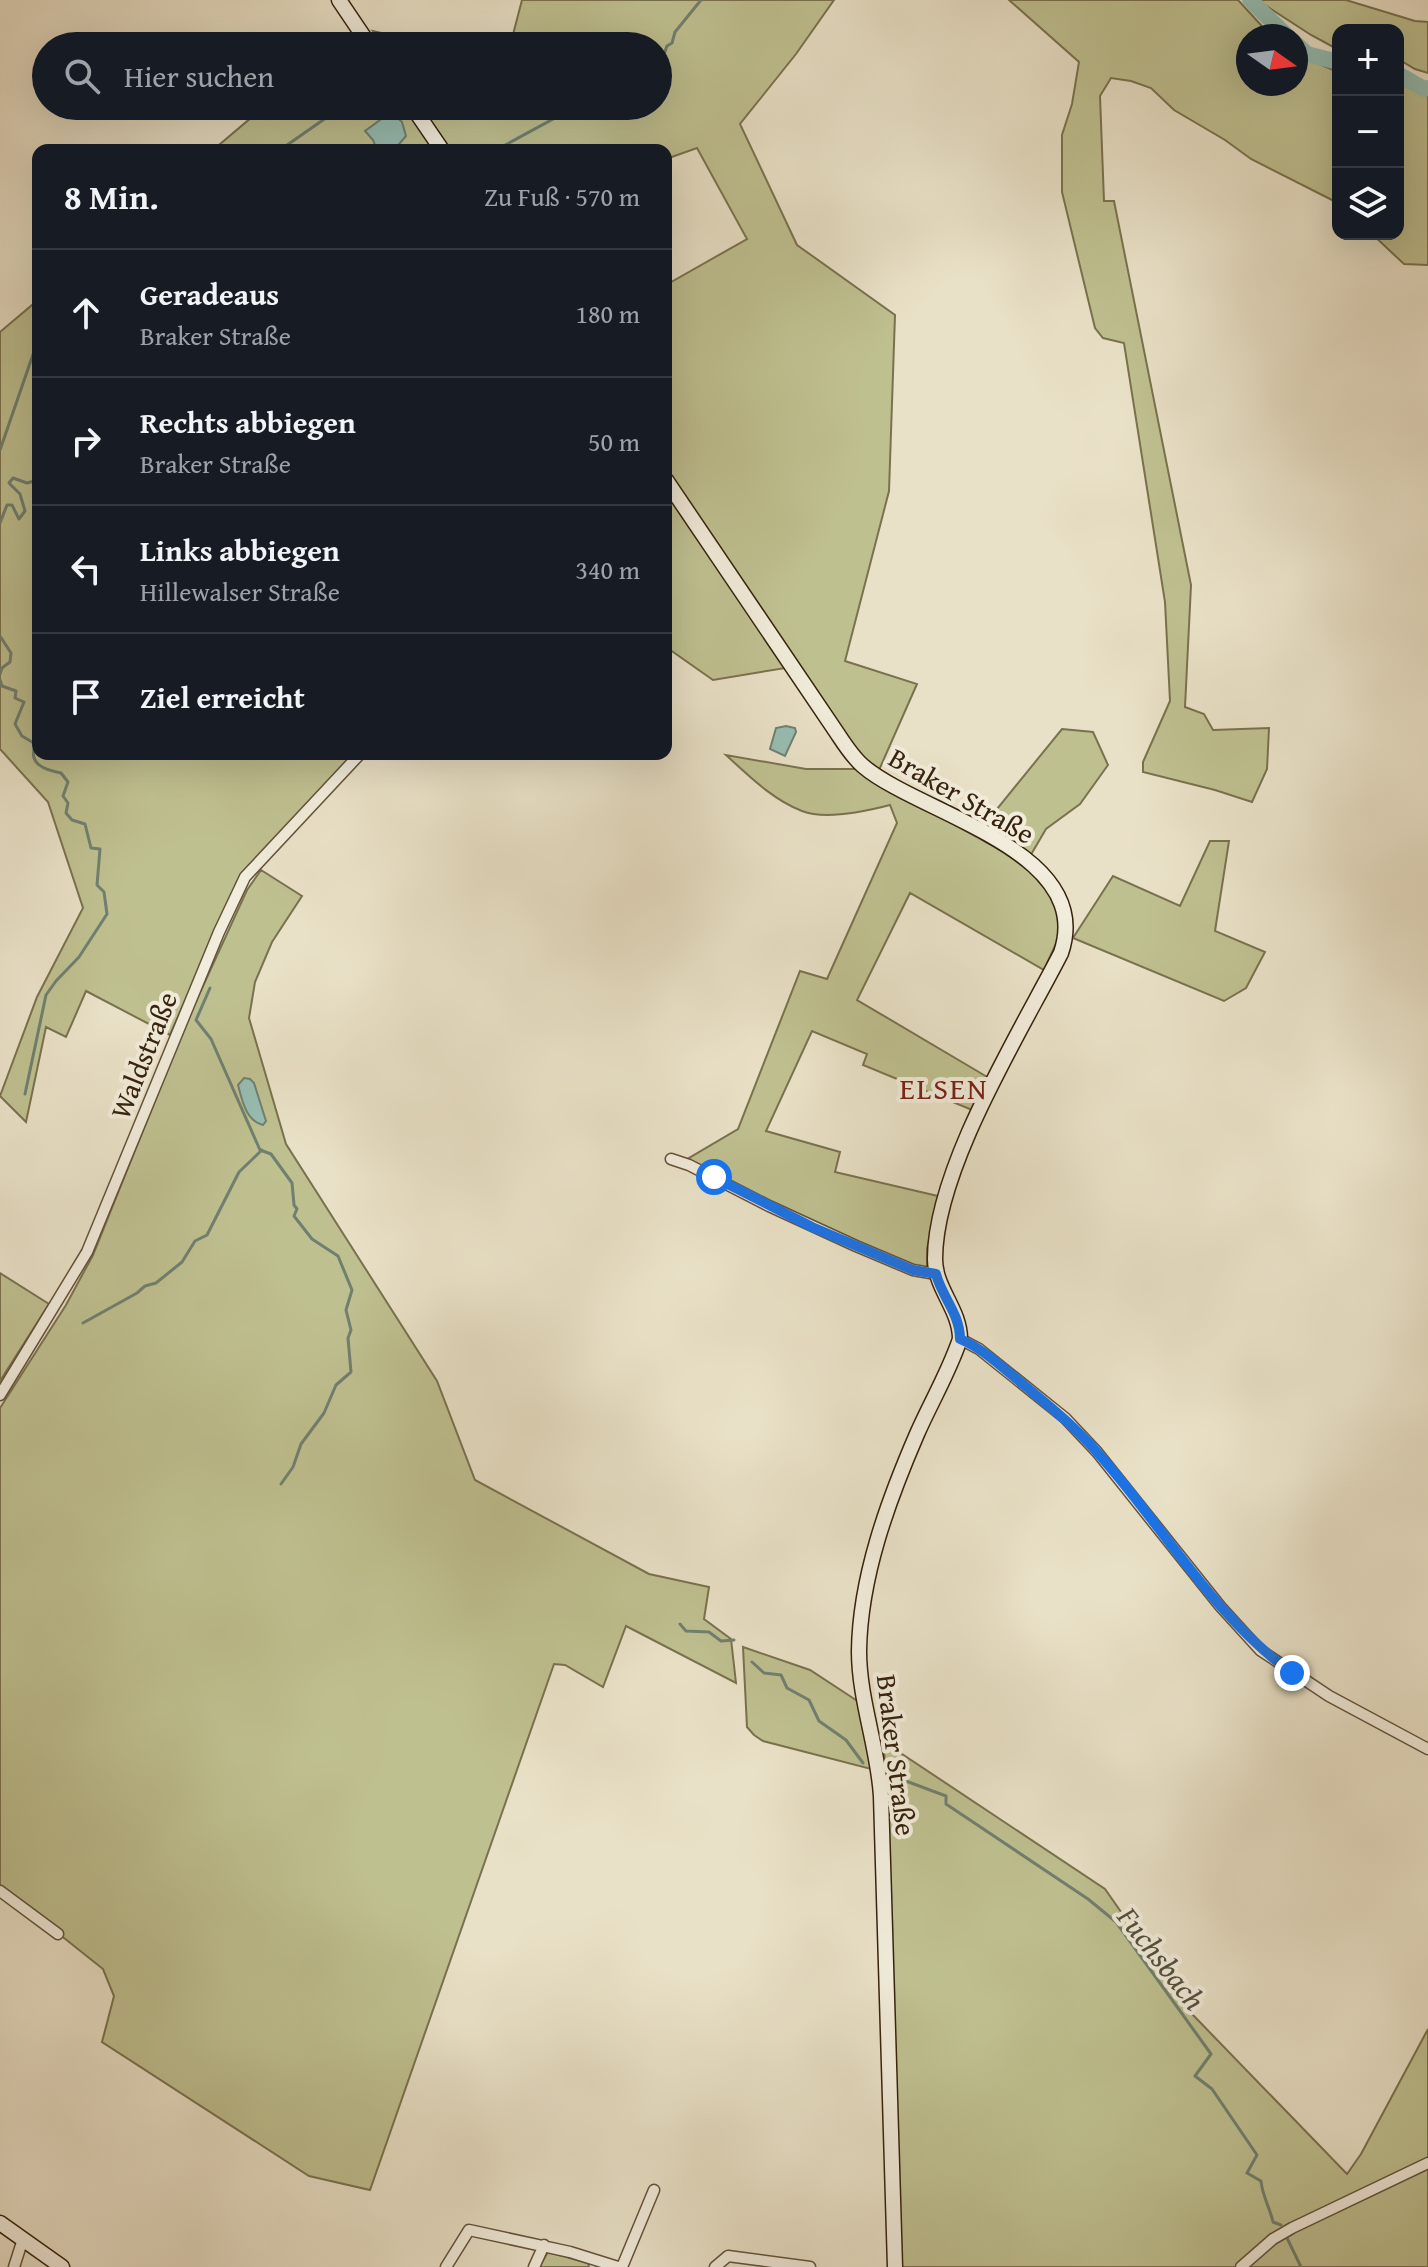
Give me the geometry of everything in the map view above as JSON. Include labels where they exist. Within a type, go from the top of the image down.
[{"type":"main road","points":[[339,0],[361,32]]},
{"type":"main road","points":[[422,120],[438,144]]},
{"type":"main road","name":"Braker Straße","points":[[672,489],[833,727],[863,766],[1018,854],[1056,892],[1065,911],[1067,936],[1061,953],[958,1159],[937,1235],[936,1274],[959,1321],[960,1339],[893,1494],[871,1570],[860,1635],[860,1672],[874,1740],[881,1796],[895,2267]]},
{"type":"main road","points":[[0,2223],[62,2267]]},
{"type":"street","name":"Waldstraße","points":[[0,1395],[87,1252],[219,932],[245,877],[354,760]]},
{"type":"street","points":[[671,1159],[827,1233],[913,1270],[936,1274]]},
{"type":"street","points":[[960,1339],[979,1349],[1065,1418],[1097,1452],[1220,1606],[1260,1650],[1329,1696],[1428,1749]]},
{"type":"street","points":[[0,1891],[58,1934]]},
{"type":"street","points":[[1241,2267],[1273,2239],[1292,2228],[1428,2163]]},
{"type":"street","points":[[446,2267],[469,2230],[544,2245],[596,2263],[620,2267],[654,2190]]},
{"type":"street","points":[[14,2267],[23,2239]]},
{"type":"street","points":[[534,2267],[544,2245]]},
{"type":"street","points":[[715,2267],[722,2259],[736,2256],[810,2267]]},
{"type":"green space","points":[[522,0],[834,0],[740,124],[797,245],[895,315],[889,491],[845,661],[917,684],[879,770],[904,797],[1006,853],[1030,871],[1057,906],[1059,937],[1044,970],[910,893],[857,1000],[989,1078],[972,1110],[863,1065],[867,1054],[812,1031],[766,1131],[840,1152],[835,1172],[938,1196],[927,1249],[927,1268],[909,1265],[684,1161],[738,1129],[800,971],[827,979],[897,823],[890,805],[834,815],[802,811],[771,794],[726,755],[806,769],[861,769],[785,668],[713,680],[672,651],[672,282],[747,239],[697,148],[672,157],[672,144],[220,144],[248,120],[672,120],[672,32],[514,32]]},
{"type":"green space","points":[[1009,0],[1238,0],[1260,24],[1236,24],[1236,96],[1308,96],[1308,59],[1332,69],[1332,200],[1251,159],[1174,110],[1151,88],[1111,78],[1100,96],[1104,201],[1114,201],[1191,585],[1185,707],[1204,714],[1213,730],[1269,728],[1267,769],[1252,802],[1143,772],[1143,762],[1170,701],[1165,602],[1124,343],[1103,338],[1095,328],[1062,192],[1062,135],[1072,104],[1079,62]]},
{"type":"green space","points":[[1257,0],[1346,0],[1415,21],[1428,22],[1428,73],[1404,63],[1404,24],[1332,24],[1332,46],[1308,33],[1308,24],[1294,24]]},
{"type":"green space","points":[[1404,84],[1428,96],[1428,265],[1404,264],[1378,240],[1404,240]]},
{"type":"green space","points":[[32,305],[32,760],[351,760],[238,880],[170,1035],[86,991],[66,1037],[46,1027],[26,1122],[0,1096],[37,997],[83,908],[48,802],[0,749],[0,332]]},
{"type":"green space","points":[[1062,729],[1093,732],[1108,765],[1080,804],[1046,829],[1029,858],[984,825]]},
{"type":"green space","points":[[1210,841],[1229,841],[1215,931],[1265,952],[1246,988],[1224,1001],[1073,938],[1113,876],[1180,906]]},
{"type":"green space","points":[[261,870],[302,896],[272,942],[255,982],[249,1018],[286,1144],[437,1381],[475,1480],[649,1574],[709,1587],[704,1619],[731,1639],[736,1683],[626,1626],[603,1687],[565,1665],[554,1664],[370,2190],[309,2176],[102,2042],[114,1996],[103,1969],[0,1887],[0,1408],[66,1305],[93,1255],[187,1021],[247,890]]},
{"type":"green space","points":[[0,1273],[49,1304],[0,1381]]},
{"type":"green space","points":[[743,1647],[810,1670],[859,1702],[871,1769],[763,1741],[754,1735],[747,1727]]},
{"type":"green space","points":[[884,1742],[1105,1889],[1193,2015],[1347,2174],[1361,2154],[1428,2029],[1428,2267],[899,2267]]},
{"type":"green space","points":[[548,2252],[588,2263],[589,2267],[539,2267]]},
{"type":"water","points":[[380,120],[400,120],[406,136],[399,144],[375,144],[365,131]]},
{"type":"water","points":[[776,728],[795,728],[796,732],[785,756],[770,749]]},
{"type":"water","points":[[244,1078],[254,1083],[266,1121],[263,1125],[252,1119],[243,1103],[238,1085]]},
{"type":"waterway","points":[[672,43],[675,32],[701,0]]},
{"type":"waterway","points":[[1250,0],[1275,24]]},
{"type":"waterway","points":[[1308,54],[1332,60]]},
{"type":"waterway","points":[[1404,77],[1424,89],[1428,88]]},
{"type":"waterway","points":[[289,144],[323,120]]},
{"type":"waterway","points":[[507,144],[551,120]]},
{"type":"waterway","points":[[0,450],[32,357]]},
{"type":"waterway","points":[[0,523],[7,505],[12,505],[19,519],[25,511],[20,494],[9,483],[13,478],[32,482]]},
{"type":"waterway","points":[[0,636],[11,653],[10,662],[0,674]]},
{"type":"waterway","points":[[0,680],[2,686],[16,691],[15,698],[24,702],[15,724],[22,736],[32,742]]},
{"type":"waterway","points":[[25,1094],[46,995],[79,957],[107,914],[104,892],[97,885],[100,849],[91,848],[85,824],[72,820],[66,813],[68,803],[63,796],[68,782],[61,773],[44,768],[35,760]]},
{"type":"waterway","points":[[210,988],[196,1020],[211,1039],[260,1150],[271,1154],[292,1183],[297,1209],[294,1216],[312,1239],[338,1256],[352,1290],[346,1310],[351,1330],[348,1338],[351,1372],[336,1385],[324,1413],[301,1444],[293,1467],[281,1484]]},
{"type":"waterway","points":[[83,1323],[145,1286],[156,1283],[182,1262],[195,1241],[207,1235],[239,1172],[262,1150]]},
{"type":"waterway","name":"Fuchsbach","points":[[680,1624],[686,1631],[709,1632],[721,1641],[734,1640]]},
{"type":"waterway","name":"Fuchsbach","points":[[752,1662],[764,1673],[781,1675],[787,1688],[809,1700],[819,1721],[846,1740],[863,1763]]},
{"type":"waterway","name":"Fuchsbach","points":[[898,1778],[946,1796],[946,1804],[1088,1899],[1116,1922],[1211,2054],[1195,2076],[1212,2089],[1257,2155],[1247,2173],[1261,2181],[1273,2222],[1281,2225]]},
{"type":"waterway","name":"Fuchsbach","points":[[1287,2238],[1301,2267]]},
{"type":"district","name":"ELSEN","points":[[944,1088]]},
{"type":"route","points":[[714,1177],[812,1227],[913,1270],[936,1274],[959,1321],[960,1339],[979,1349],[1065,1418],[1097,1452],[1220,1606],[1260,1650],[1292,1673]]}]
